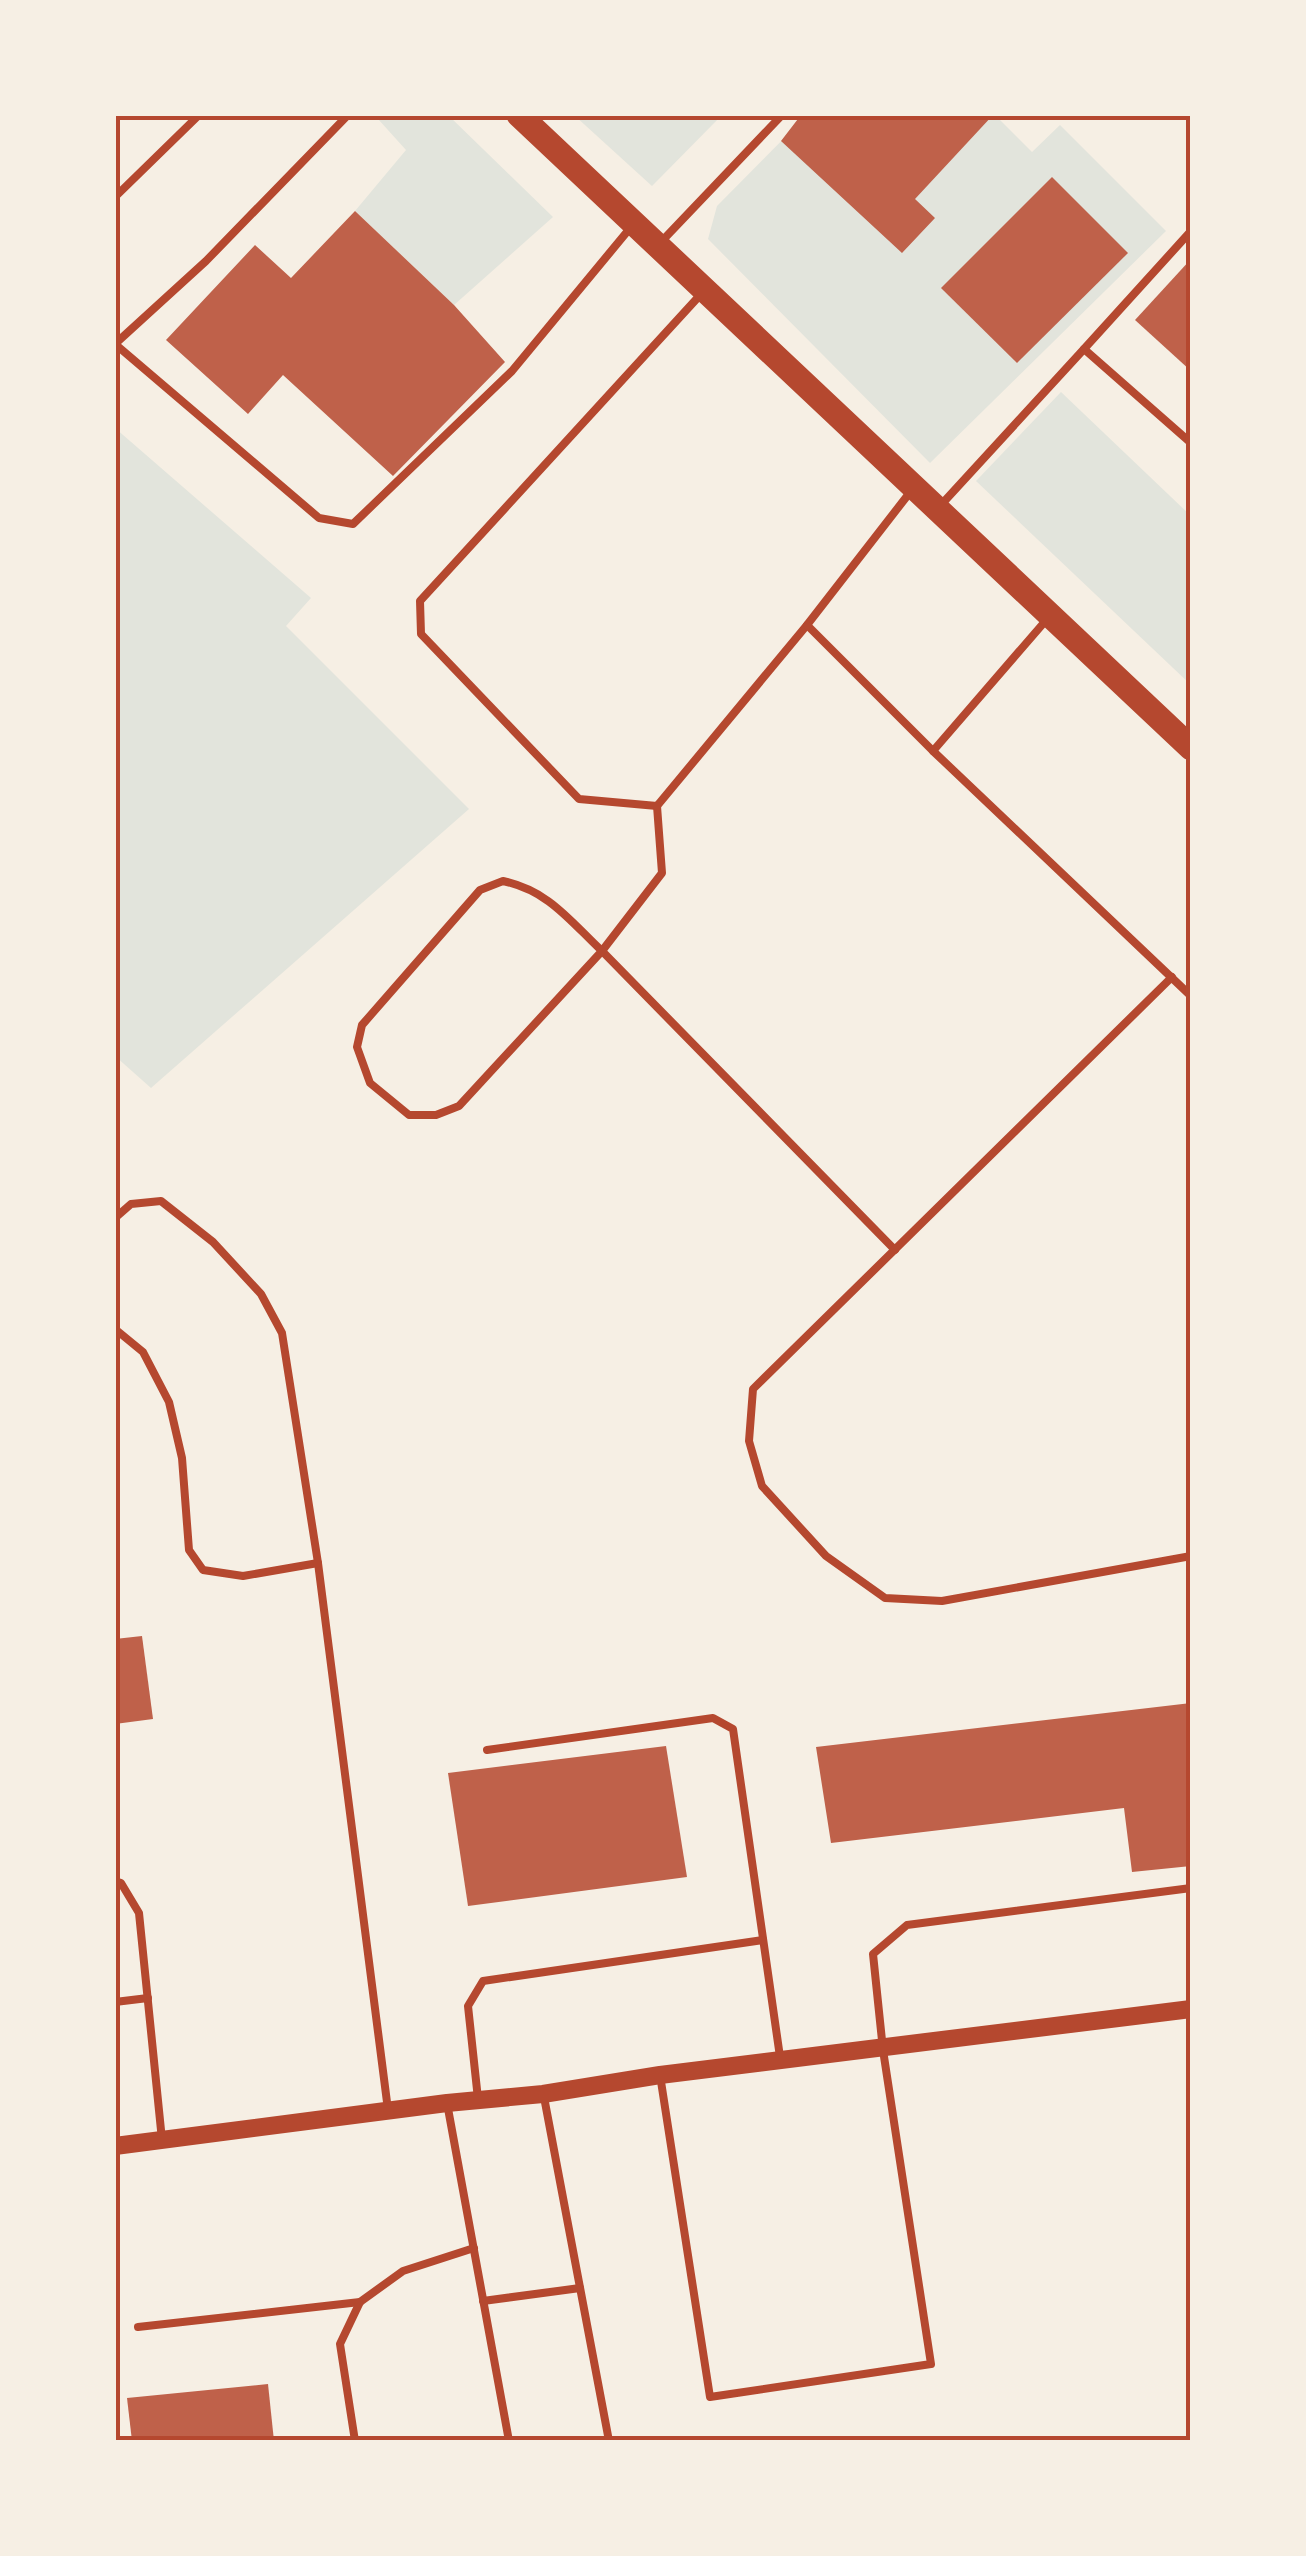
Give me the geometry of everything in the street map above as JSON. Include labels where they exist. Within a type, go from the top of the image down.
[{"type":"main road","points":[[518,115],[1191,748]]},
{"type":"street","points":[[115,2146],[1191,2009]]},
{"type":"lane","points":[[115,197],[199,115]]},
{"type":"lane","points":[[348,115],[206,261],[115,344],[319,518],[354,524],[512,371],[634,224]]},
{"type":"lane","points":[[658,246],[782,115]]},
{"type":"lane","points":[[937,510],[1191,230]]},
{"type":"lane","points":[[657,806],[579,799],[421,634],[420,601],[704,290]]},
{"type":"lane","points":[[1084,349],[1191,442]]},
{"type":"lane","points":[[895,1250],[602,951],[528,886],[503,881],[480,890],[362,1025],[357,1046],[370,1083],[410,1114],[436,1115],[459,1106],[602,951],[662,873],[657,806],[808,625],[914,487]]},
{"type":"lane","points":[[933,751],[1050,616]]},
{"type":"lane","points":[[808,625],[933,751],[1191,996]]},
{"type":"lane","points":[[1172,978],[753,1390],[749,1440],[762,1486],[826,1556],[885,1598],[942,1602],[1191,1556]]},
{"type":"lane","points":[[115,1218],[132,1204],[160,1201],[225,1255],[261,1294],[282,1332],[318,1563],[388,2110]]},
{"type":"lane","points":[[115,1329],[143,1352],[170,1402],[182,1458],[189,1550],[203,1570],[244,1576],[318,1563]]},
{"type":"lane","points":[[487,1750],[712,1718],[733,1728],[781,2062]]},
{"type":"lane","points":[[115,1881],[121,1883],[139,1913],[162,2140]]},
{"type":"lane","points":[[660,2076],[710,2398],[931,2364],[883,2050],[873,1954],[907,1925],[1191,1888]]},
{"type":"lane","points":[[478,2100],[468,2006],[483,1981],[763,1940]]},
{"type":"lane","points":[[115,2002],[148,1998]]},
{"type":"lane","points":[[543,2094],[610,2441]]},
{"type":"lane","points":[[447,2103],[509,2441]]},
{"type":"lane","points":[[355,2441],[340,2344],[360,2302],[403,2271],[474,2248]]},
{"type":"lane","points":[[483,2301],[580,2288]]},
{"type":"lane","points":[[138,2327],[360,2302]]},
{"type":"shaded area","points":[[384,115],[448,115],[553,217],[454,305],[355,211],[406,150],[378,119]]},
{"type":"shaded area","points":[[574,115],[722,115],[652,186]]},
{"type":"shaded area","points":[[807,115],[995,115],[1032,152],[1060,125],[1166,231],[930,463],[708,239],[717,206]]},
{"type":"shaded area","points":[[1061,392],[1191,516],[1191,685],[976,481]]},
{"type":"shaded area","points":[[115,428],[311,598],[286,626],[469,809],[151,1088],[115,1056]]},
{"type":"building","points":[[801,115],[993,115],[915,199],[935,218],[902,253],[781,141]]},
{"type":"building","points":[[1052,177],[1128,253],[1017,363],[941,288]]},
{"type":"building","points":[[355,211],[454,305],[505,362],[393,476],[283,375],[248,414],[166,340],[255,245],[291,278]]},
{"type":"building","points":[[1191,259],[1191,371],[1135,320]]},
{"type":"building","points":[[142,1636],[153,1719],[115,1724],[115,1639]]},
{"type":"building","points":[[1191,1703],[1191,1866],[1132,1872],[1124,1808],[831,1843],[816,1747]]},
{"type":"building","points":[[666,1746],[687,1877],[468,1906],[448,1773]]},
{"type":"building","points":[[268,2384],[274,2441],[132,2441],[127,2398]]}]
